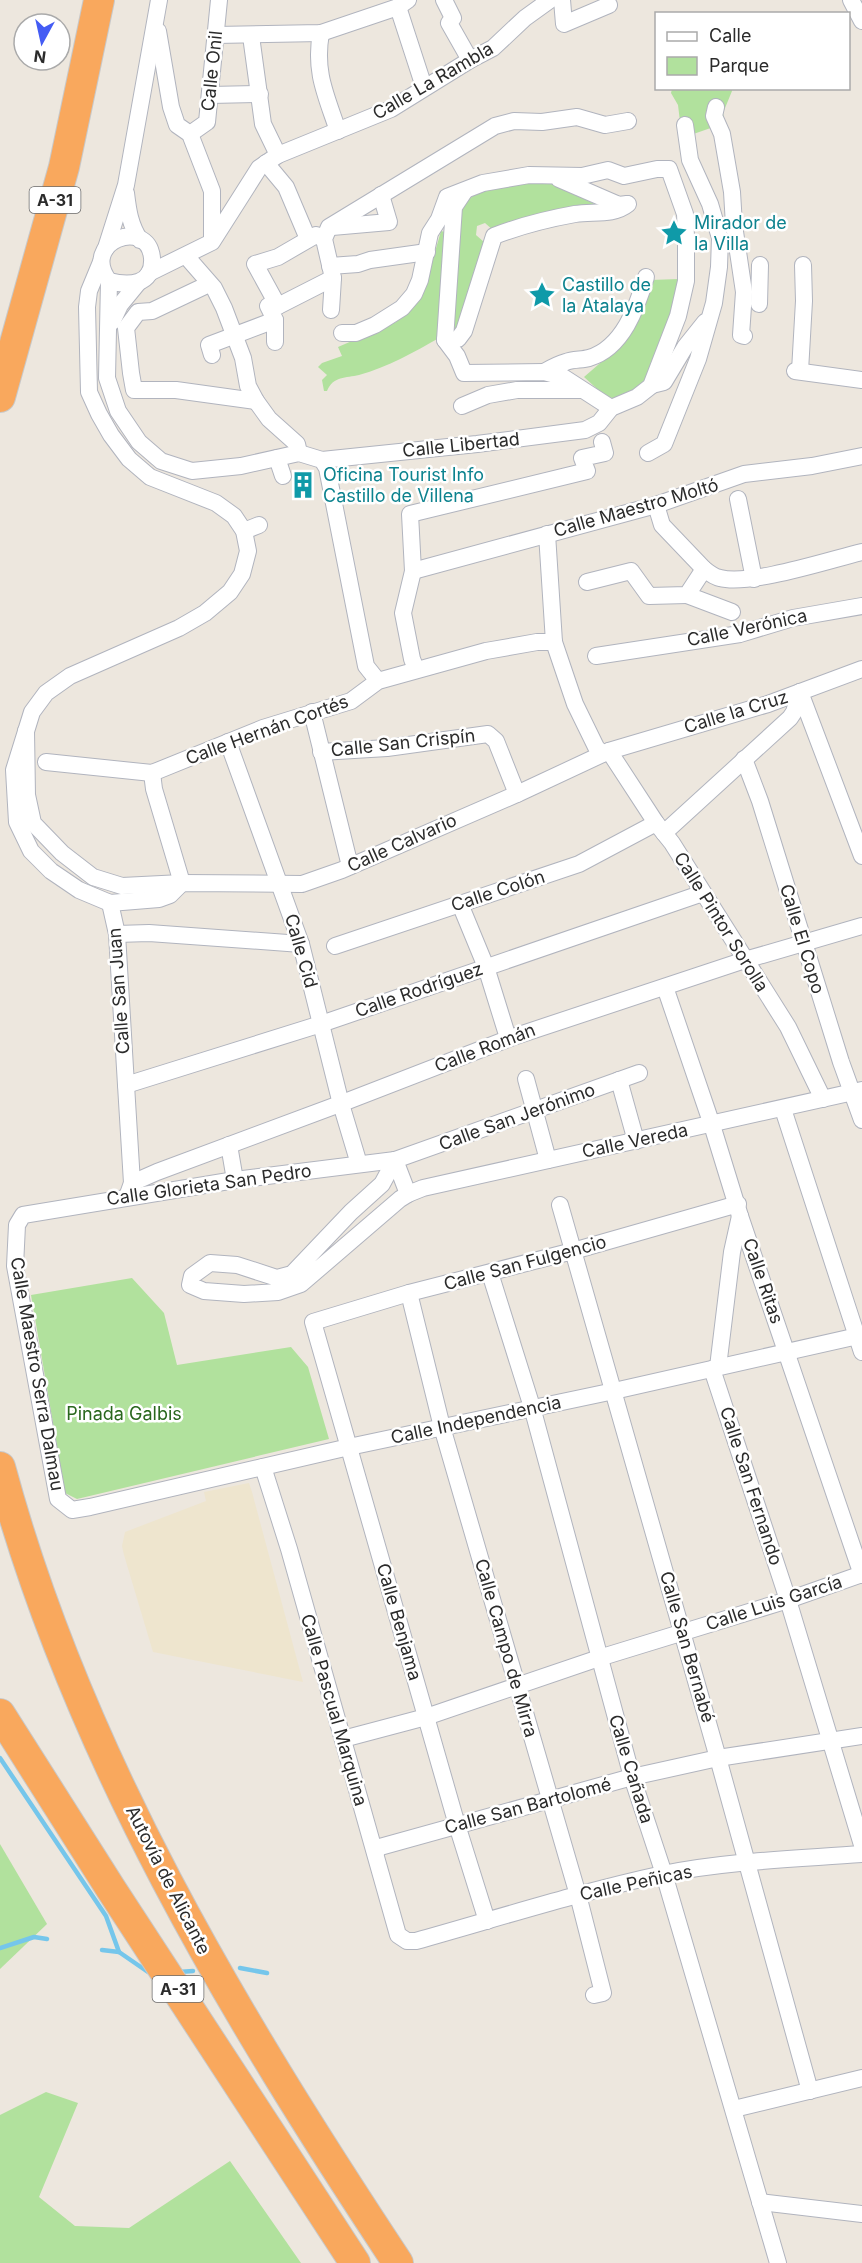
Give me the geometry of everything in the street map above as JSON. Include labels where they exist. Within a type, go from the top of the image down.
[{"type":"highway","name":"A-31","points":[[0,397],[64,167],[99,0]]},
{"type":"highway","name":"Autovía de Alicante","points":[[0,1467],[35,1581],[67,1665],[104,1751],[163,1875],[231,1999],[321,2145],[398,2263]]},
{"type":"highway","name":"A-31","points":[[0,1714],[355,2263]]},
{"type":"street","points":[[88,329],[89,291],[126,184],[159,0]]},
{"type":"street","name":"Calle Onil","points":[[190,134],[207,122],[219,0]]},
{"type":"street","points":[[444,0],[453,18],[449,23],[470,60]]},
{"type":"street","name":"Calle La Rambla","points":[[143,278],[212,242],[259,168],[272,159],[391,109],[424,87],[494,48],[525,18],[550,0]]},
{"type":"street","points":[[562,0],[564,24],[609,5]]},
{"type":"street","points":[[216,35],[321,33],[403,3],[424,87]]},
{"type":"street","points":[[156,20],[171,107],[177,125],[190,134],[212,191],[212,242]]},
{"type":"street","points":[[321,33],[318,48],[319,72],[338,131]]},
{"type":"street","points":[[251,36],[263,124],[272,159],[286,187],[321,235],[331,272],[331,310]]},
{"type":"street","points":[[210,95],[260,94]]},
{"type":"street","points":[[716,107],[714,116],[722,134],[732,192],[734,225],[744,292],[741,335],[744,336]]},
{"type":"street","points":[[275,342],[276,313],[255,264],[278,257],[321,235],[381,195],[495,126],[514,121],[542,122],[577,117],[604,125],[628,121]]},
{"type":"street","points":[[648,453],[664,444],[698,359],[711,314],[719,267],[720,238],[710,204],[690,160],[685,125]]},
{"type":"street","points":[[342,333],[356,333],[402,308],[414,294],[420,280],[430,233],[439,219],[447,197],[483,183],[547,175],[582,176],[608,170],[624,176],[657,169],[669,170],[685,214],[686,281],[678,316],[651,386]]},
{"type":"street","points":[[445,340],[458,339],[464,331],[494,236],[575,214],[620,210],[631,206],[619,204],[547,175]]},
{"type":"street","points":[[110,328],[120,305],[143,278],[152,261],[146,246],[133,230],[126,184]]},
{"type":"street","points":[[465,191],[454,207],[445,340],[457,356],[464,373],[544,372],[563,377],[610,408],[637,397],[651,386],[664,382],[685,347],[711,314]]},
{"type":"street","points":[[321,235],[389,222],[381,195]]},
{"type":"street","points":[[299,453],[297,444],[269,419],[248,386],[236,335],[214,288],[208,284],[186,256],[146,246],[133,236],[117,238],[103,256],[108,280],[110,328],[107,378],[118,411],[139,442],[161,461],[192,471],[241,466],[299,453],[325,464],[366,666],[378,681]]},
{"type":"street","points":[[212,355],[209,345],[236,335],[276,313],[331,272],[370,260],[427,252]]},
{"type":"street","points":[[759,304],[760,265]]},
{"type":"street","points":[[803,265],[804,301],[797,371],[862,380]]},
{"type":"street","points":[[544,372],[567,361],[590,358],[603,351],[622,333],[633,316],[646,277]]},
{"type":"street","points":[[108,280],[123,284],[143,278]]},
{"type":"street","points":[[88,329],[97,300],[108,280]]},
{"type":"street","points":[[208,284],[152,311],[138,312],[126,327],[134,390],[176,390],[256,401]]},
{"type":"street","name":"Calle San Juan","points":[[88,329],[89,392],[111,435],[129,459],[150,477],[216,503],[252,528],[242,574],[230,592],[205,613],[179,628],[70,676],[46,693],[32,712],[14,770],[17,822],[31,851],[51,871],[79,890],[110,903],[117,934],[131,1084],[129,1190]]},
{"type":"street","points":[[462,406],[488,395],[517,390],[582,390]]},
{"type":"street","name":"Calle Libertad","points":[[325,464],[585,430],[599,423],[610,408]]},
{"type":"street","points":[[416,669],[403,613],[413,571],[410,514],[586,471],[582,458],[605,453],[602,442]]},
{"type":"street","name":"Calle Maestro Moltó","points":[[413,571],[656,505],[744,474],[812,466],[862,456]]},
{"type":"street","points":[[277,458],[283,476]]},
{"type":"street","points":[[738,499],[754,579]]},
{"type":"street","points":[[656,505],[662,525],[704,569],[722,579],[754,579],[862,552]]},
{"type":"street","name":"Calle Pintor Sorolla","points":[[547,534],[554,642],[575,704],[596,747],[605,752],[703,893],[788,1027],[824,1100]]},
{"type":"street","points":[[687,595],[704,569]]},
{"type":"street","points":[[587,582],[632,571],[649,596],[687,595],[732,612]]},
{"type":"street","name":"Calle Verónica","points":[[596,656],[740,634],[793,618],[862,606]]},
{"type":"street","name":"Calle Hernán Cortés","points":[[46,762],[152,773],[263,728],[351,701],[378,681],[416,669],[522,644],[554,642]]},
{"type":"street","name":"Calle la Cruz","points":[[605,752],[800,692],[862,669]]},
{"type":"street","points":[[800,692],[862,856]]},
{"type":"street","name":"Calle Colón","points":[[335,946],[579,864],[660,828],[790,718],[800,692]]},
{"type":"street","points":[[312,712],[350,866]]},
{"type":"street","name":"Calle Calvario","points":[[26,731],[27,795],[33,823],[62,854],[93,877],[122,886],[183,883],[302,884],[350,866],[517,794],[605,752]]},
{"type":"street","name":"Calle San Crispín","points":[[321,752],[387,748],[488,735],[492,736],[517,794]]},
{"type":"street","name":"Calle Cid","points":[[228,742],[301,944],[341,1104],[359,1164]]},
{"type":"street","name":"Calle El Copo","points":[[744,759],[760,801],[841,1062],[858,1091],[862,1120]]},
{"type":"street","points":[[110,903],[159,899],[170,895],[183,883],[154,789],[152,773]]},
{"type":"street","name":"Calle Rodríguez","points":[[131,1084],[321,1024],[703,893]]},
{"type":"street","points":[[460,904],[486,967],[508,1038]]},
{"type":"street","name":"Calle Román","points":[[129,1190],[229,1145],[341,1104],[508,1038],[745,960],[862,926]]},
{"type":"street","points":[[117,934],[149,933],[301,944]]},
{"type":"street","name":"Calle Ritas","points":[[665,987],[862,1574]]},
{"type":"street","name":"Calle San Jerónimo","points":[[395,1160],[639,1073]]},
{"type":"street","points":[[526,1079],[548,1160]]},
{"type":"street","points":[[619,1080],[636,1141]]},
{"type":"street","name":"Calle Vereda","points":[[408,1194],[423,1188],[858,1091]]},
{"type":"street","points":[[783,1109],[860,1341]]},
{"type":"street","points":[[229,1145],[235,1180]]},
{"type":"street","points":[[296,1279],[277,1278],[237,1265],[210,1263],[192,1276],[190,1285],[204,1291],[244,1294],[278,1292],[296,1279],[408,1194],[395,1160]]},
{"type":"street","points":[[296,1279],[351,1212],[382,1184],[395,1160]]},
{"type":"street","name":"Calle Glorieta San Pedro","points":[[23,1215],[129,1190],[235,1180],[395,1160]]},
{"type":"street","name":"Calle San Bernabé","points":[[560,1205],[748,1863],[810,2091]]},
{"type":"street","name":"Calle San Fulgencio","points":[[313,1322],[409,1293],[739,1210]]},
{"type":"street","name":"Calle San Fernando","points":[[739,1210],[715,1368],[862,1845]]},
{"type":"street","name":"Calle Maestro Serra Dalmau","points":[[23,1215],[17,1225],[15,1266],[58,1499],[72,1510],[90,1507]]},
{"type":"street","name":"Calle Cañada","points":[[490,1273],[532,1407],[632,1777],[664,1874],[778,2263]]},
{"type":"street","name":"Calle Campo de Mirra","points":[[409,1293],[442,1427],[578,1896],[603,1993],[594,1995]]},
{"type":"street","name":"Calle Benjama","points":[[313,1322],[457,1825],[487,1921]]},
{"type":"street","name":"Calle Independencia","points":[[90,1507],[349,1447],[787,1352],[860,1341]]},
{"type":"street","name":"Calle Pascual Marquina","points":[[263,1467],[398,1935],[407,1941],[416,1941]]},
{"type":"street","name":"Calle Luis García","points":[[343,1739],[426,1717],[599,1658],[682,1634],[862,1574]]},
{"type":"street","name":"Calle San Bartolomé","points":[[375,1852],[380,1847],[632,1777],[718,1758],[862,1736]]},
{"type":"street","name":"Calle Peñicas","points":[[416,1941],[664,1874],[748,1863],[862,1854]]},
{"type":"street","points":[[734,2109],[862,2078]]},
{"type":"street","points":[[760,2202],[862,2214]]},
{"type":"shaded area","points":[[249,1483],[303,1682],[153,1652],[124,1555],[122,1546],[125,1532],[206,1501],[204,1492]]},
{"type":"green space","points":[[672,90],[732,90],[723,113],[725,123],[682,138],[678,105],[671,93]]},
{"type":"green space","points":[[549,182],[605,209],[494,231],[485,223],[477,226],[476,235],[484,242],[454,335],[459,220],[463,206],[469,199],[490,189],[516,184]]},
{"type":"green space","points":[[441,231],[449,233],[441,337],[380,368],[336,380],[327,391],[324,391],[322,380],[327,375],[318,367],[322,363],[342,356],[338,347],[396,322],[422,297]]},
{"type":"green space","points":[[680,279],[673,314],[643,384],[620,399],[606,397],[584,377],[621,345],[650,280]]},
{"type":"green space","name":"Pinada Galbis","points":[[132,1278],[164,1313],[177,1365],[291,1347],[308,1367],[329,1439],[77,1499],[65,1493],[31,1295]]},
{"type":"green space","points":[[0,1844],[47,1924],[0,1969]]},
{"type":"green space","points":[[46,2092],[78,2103],[39,2197],[75,2226],[129,2228],[230,2161],[301,2263],[0,2263],[0,2115]]},
{"type":"waterway","points":[[0,1758],[106,1916],[119,1952]]},
{"type":"waterway","points":[[0,1948],[34,1937],[47,1939]]},
{"type":"waterway","points":[[102,1950],[119,1952],[148,1972]]},
{"type":"waterway","points":[[240,1968],[267,1973]]},
{"type":"waterway","points":[[179,1972],[193,1971]]},
{"type":"place","name":"Mirador de la Villa","points":[[674,233]]},
{"type":"place","name":"Castillo de la Atalaya","points":[[542,295]]},
{"type":"place","name":"Oficina Tourist Info Castillo de Villena","points":[[303,485]]}]
